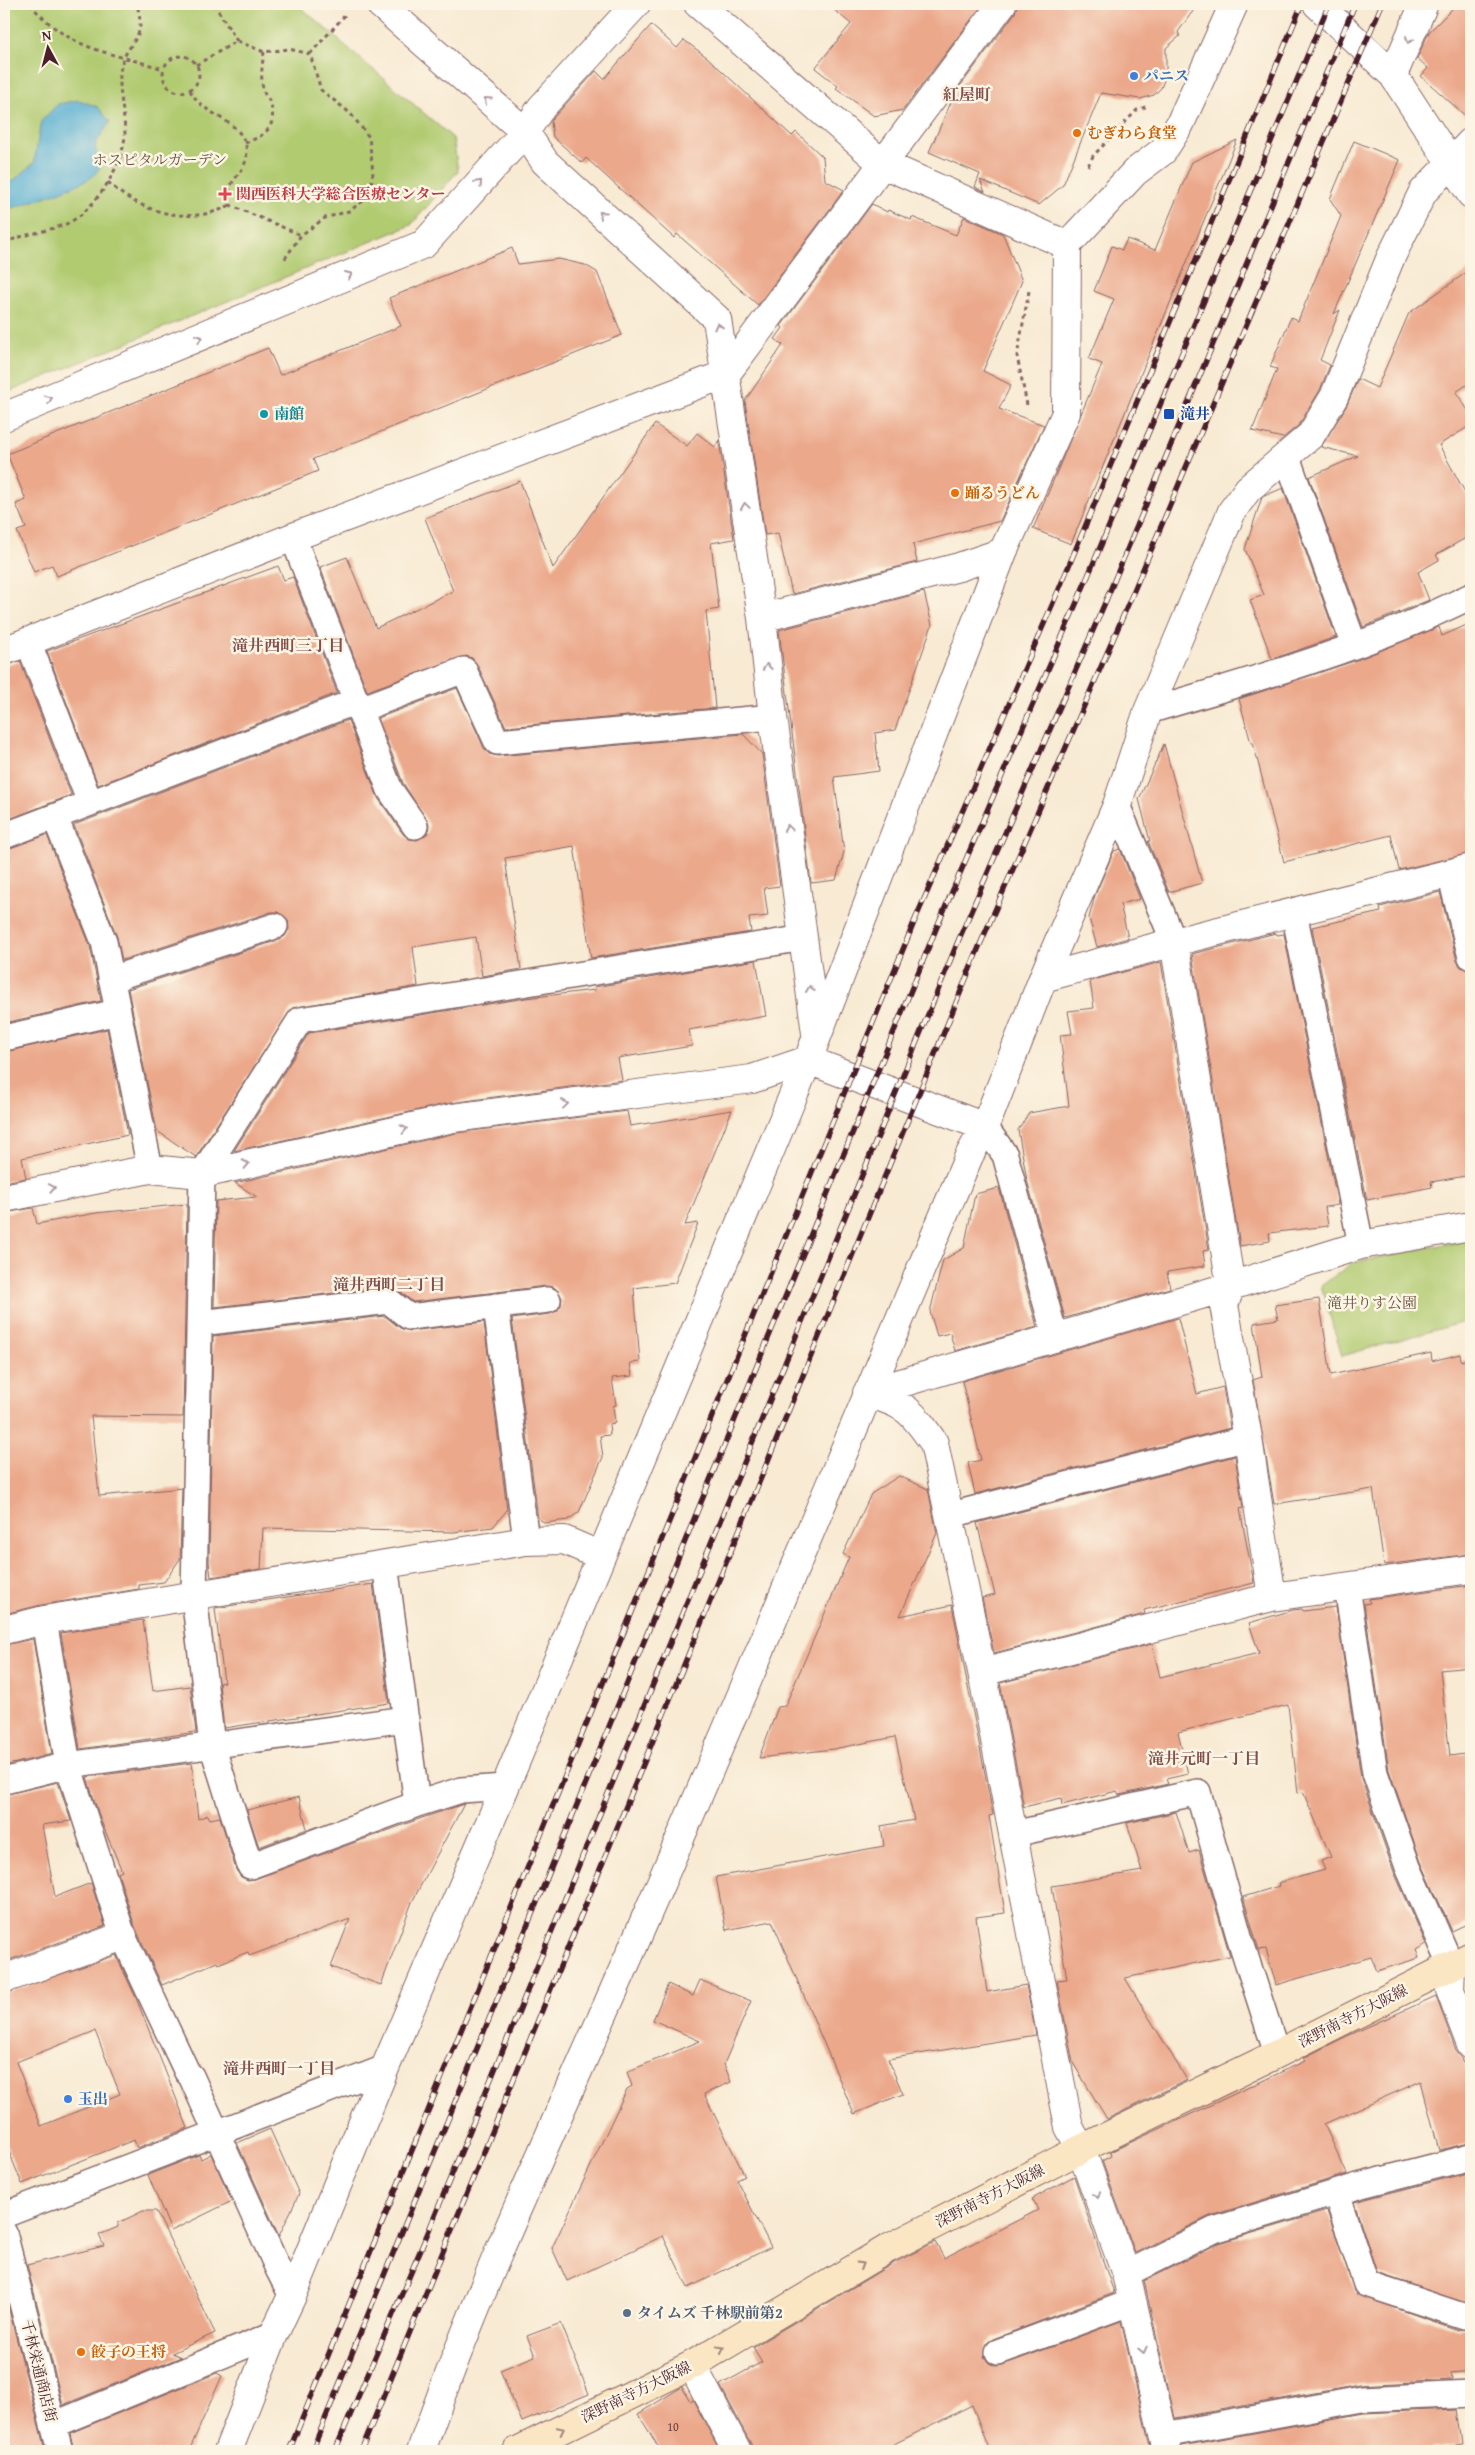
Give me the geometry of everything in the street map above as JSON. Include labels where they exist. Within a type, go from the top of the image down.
[{"type":"main road","name":"深野南寺方大阪線","points":[[517,2451],[692,2365],[888,2249],[1081,2149],[1277,2054],[1461,1960]]},
{"type":"street","points":[[380,4],[525,132],[545,162],[717,320],[762,618],[773,717],[804,938],[812,1049]]},
{"type":"street","points":[[4,417],[424,244],[525,132],[541,108],[636,4]]},
{"type":"street","points":[[698,4],[883,164],[1067,245]]},
{"type":"street","points":[[16,646],[294,537],[726,374],[1002,4]]},
{"type":"street","points":[[228,2451],[274,2334],[292,2296],[385,2068],[505,1787],[812,1049],[1003,552],[1066,413],[1067,245],[1135,172],[1163,150],[1180,124],[1234,4]]},
{"type":"street","points":[[1317,4],[1393,75],[1471,194]]},
{"type":"street","points":[[1393,75],[1424,4]]},
{"type":"street","points":[[421,2451],[444,2386],[493,2261],[646,1916],[969,1156],[985,1128],[1043,978],[1117,805],[1148,711],[1232,511],[1248,489],[1311,435],[1327,409],[1390,259],[1423,192],[1471,142]]},
{"type":"street","points":[[762,618],[959,567],[1003,552]]},
{"type":"street","points":[[1043,978],[1174,942],[1461,871]]},
{"type":"street","points":[[1174,942],[1231,1286],[1224,1304],[1248,1438],[1272,1597]]},
{"type":"street","points":[[812,1049],[985,1128]]},
{"type":"street","points":[[4,1198],[150,1169],[202,1174],[453,1118],[752,1079],[812,1049]]},
{"type":"street","points":[[867,1393],[1055,1336],[1231,1286],[1361,1245],[1471,1226]]},
{"type":"street","points":[[867,1393],[896,1401],[916,1416],[934,1443],[951,1516],[1014,1834],[1069,2128],[1081,2149],[1126,2274],[1165,2443]]},
{"type":"street","points":[[4,1630],[44,1620],[526,1541],[564,1540],[601,1556]]},
{"type":"street","points":[[982,1672],[1272,1597],[1471,1569]]},
{"type":"street","points":[[4,1979],[122,1936]]},
{"type":"street","points":[[1461,1960],[1450,1990],[1471,2045]]},
{"type":"street","points":[[692,2365],[737,2451]]},
{"type":"lane","points":[[1287,457],[1354,645]]},
{"type":"lane","points":[[294,537],[390,790],[415,826]]},
{"type":"lane","points":[[1148,711],[1257,679],[1354,645],[1440,612],[1471,596]]},
{"type":"lane","points":[[16,646],[90,803]]},
{"type":"lane","points":[[357,701],[366,707],[464,670],[497,742],[773,717]]},
{"type":"lane","points":[[4,836],[357,701]]},
{"type":"lane","points":[[1117,805],[1174,942]]},
{"type":"lane","points":[[55,816],[104,942],[150,1169]]},
{"type":"lane","points":[[1461,871],[1471,956]]},
{"type":"lane","points":[[1294,912],[1361,1245]]},
{"type":"lane","points":[[111,979],[275,926]]},
{"type":"lane","points":[[505,1787],[461,1790],[417,1804],[250,1866],[212,1744],[194,1596],[202,1174],[300,1020],[804,938]]},
{"type":"lane","points":[[4,1038],[118,1012]]},
{"type":"lane","points":[[985,1128],[1005,1156],[1055,1336]]},
{"type":"lane","points":[[200,1323],[388,1301],[409,1317],[548,1300]]},
{"type":"lane","points":[[496,1306],[526,1541]]},
{"type":"lane","points":[[951,1516],[1248,1438]]},
{"type":"lane","points":[[385,1564],[417,1804]]},
{"type":"lane","points":[[1347,1587],[1375,1774],[1408,1867],[1461,1960]]},
{"type":"lane","points":[[44,1620],[68,1765],[122,1936],[292,2296]]},
{"type":"lane","points":[[4,1781],[68,1765],[406,1719]]},
{"type":"lane","points":[[1014,1834],[1198,1792],[1239,1936],[1277,2054]]},
{"type":"lane","points":[[4,2215],[385,2068]]},
{"type":"lane","points":[[1126,2274],[1214,2230],[1336,2193],[1471,2157]]},
{"type":"lane","points":[[1336,2193],[1366,2284],[1463,2316]]},
{"type":"lane","name":"千林栄通商店街","points":[[4,2233],[60,2451]]},
{"type":"lane","points":[[998,2352],[1132,2302]]},
{"type":"lane","points":[[53,2425],[274,2334]]},
{"type":"lane","points":[[1165,2443],[1362,2399],[1471,2394]]},
{"type":"path","points":[[30,4],[54,28],[70,39],[105,54],[163,69]]},
{"type":"path","points":[[4,243],[67,223],[87,209],[108,182],[122,152],[125,135],[120,74],[123,58],[138,33],[140,18],[137,4]]},
{"type":"path","points":[[214,4],[237,41],[264,52],[289,49],[310,54]]},
{"type":"path","points":[[310,54],[350,9]]},
{"type":"path","points":[[196,65],[237,41]]},
{"type":"path","points":[[245,143],[268,132],[272,124],[270,103],[264,93],[261,70],[264,52]]},
{"type":"path","points":[[279,266],[292,252],[301,235],[325,218],[349,211],[366,199],[371,187],[373,172],[368,137],[350,113],[321,90],[310,54]]},
{"type":"path","points":[[183,56],[191,59],[196,65],[199,74],[197,83],[190,90],[182,92],[173,91],[166,86],[163,78],[163,69],[168,61],[175,57],[183,56]]},
{"type":"path","points":[[190,90],[200,106],[239,132],[245,143],[246,164],[229,189],[227,196],[230,206]]},
{"type":"path","points":[[1084,174],[1093,156],[1137,110],[1154,104]]},
{"type":"path","points":[[108,182],[130,199],[161,212],[191,215],[220,211],[230,206],[301,235]]},
{"type":"path","points":[[4,226],[12,239]]},
{"type":"path","points":[[1028,413],[1017,356],[1027,294],[1030,288]]},
{"type":"green space","name":"ホスピタルガーデン","points":[[4,4],[297,4],[453,138],[458,171],[411,225],[4,394]]},
{"type":"green space","name":"滝井りす公園","points":[[1471,1239],[1471,1320],[1342,1356],[1321,1286],[1352,1263]]},
{"type":"water","points":[[79,100],[98,107],[110,122],[95,144],[96,152],[104,161],[92,177],[77,185],[35,201],[4,210],[4,184],[13,181],[34,163],[41,121],[58,104]]},
{"type":"building","points":[[827,4],[983,4],[903,110],[874,116],[836,88],[838,86],[815,68],[851,24]]},
{"type":"building","points":[[1017,4],[1198,4],[1178,32],[1180,36],[1166,48],[1166,75],[1161,88],[1154,95],[1140,99],[1101,93],[1063,185],[1039,205],[980,180],[985,192],[975,187],[980,174],[929,152],[952,100],[949,101],[1015,13]]},
{"type":"building","points":[[1457,4],[1471,4],[1471,121],[1421,76],[1428,68],[1417,58],[1429,32]]},
{"type":"building","points":[[651,25],[677,48],[684,40],[708,58],[792,136],[796,132],[823,157],[825,180],[844,190],[758,305],[677,234],[674,238],[586,158],[582,163],[553,137],[551,122],[553,118],[596,71],[604,79]]},
{"type":"building","points":[[1237,140],[1071,544],[1033,529],[1102,364],[1089,359],[1114,299],[1094,291],[1112,246],[1122,250],[1127,239],[1155,250],[1192,162]]},
{"type":"building","points":[[1354,141],[1400,160],[1334,314],[1340,310],[1320,360],[1330,365],[1320,390],[1299,425],[1283,438],[1252,431],[1277,369],[1270,367],[1291,317],[1298,321],[1341,216],[1330,199]]},
{"type":"building","points":[[872,204],[887,212],[888,210],[911,220],[912,217],[956,235],[964,217],[1003,234],[1022,281],[983,371],[1011,385],[999,409],[1044,425],[1000,521],[913,544],[917,562],[792,594],[778,533],[765,535],[745,401],[783,345],[775,339],[783,328],[781,326]]},
{"type":"building","name":"南館","points":[[512,248],[518,264],[559,259],[585,265],[597,272],[622,335],[313,459],[318,471],[57,576],[52,565],[34,572],[17,531],[26,528],[16,504],[26,500],[7,454],[268,348],[280,375],[401,326],[389,298]]},
{"type":"building","points":[[1471,269],[1471,382],[1456,392],[1471,415],[1471,425],[1439,445],[1471,503],[1471,535],[1436,555],[1439,560],[1418,572],[1429,600],[1363,627],[1309,477],[1358,456],[1321,447],[1347,405],[1358,379],[1377,388],[1409,313]]},
{"type":"building","points":[[655,424],[687,446],[697,433],[715,447],[719,440],[734,539],[711,543],[719,609],[706,611],[715,708],[506,727],[477,664],[472,658],[466,656],[367,691],[320,567],[347,557],[376,628],[453,591],[425,518],[520,481],[553,568]]},
{"type":"building","points":[[1283,488],[1336,637],[1272,659],[1250,600],[1264,595],[1245,549],[1262,497]]},
{"type":"building","points":[[278,566],[284,580],[293,577],[337,693],[98,785],[47,651]]},
{"type":"building","points":[[924,592],[932,625],[895,730],[875,733],[879,771],[834,777],[844,852],[836,880],[811,883],[779,630]]},
{"type":"building","points":[[1471,623],[1471,853],[1399,870],[1391,835],[1284,862],[1253,743],[1251,743],[1239,699],[1357,660],[1439,627],[1442,636]]},
{"type":"building","points":[[20,661],[71,795],[4,821],[4,666]]},
{"type":"building","points":[[457,688],[484,748],[489,754],[498,756],[743,734],[762,754],[780,886],[764,888],[768,916],[749,918],[751,932],[591,958],[574,846],[505,858],[521,969],[482,976],[476,937],[413,947],[418,986],[292,1008],[196,1157],[157,1131],[128,989],[279,940],[285,936],[289,929],[288,921],[278,912],[271,912],[122,960],[117,937],[74,825],[348,720],[378,798],[403,834],[409,839],[417,840],[428,833],[429,824],[403,783],[378,718]]},
{"type":"building","points":[[1164,744],[1202,883],[1169,892],[1148,841],[1150,841],[1139,799]]},
{"type":"building","points":[[47,835],[90,946],[101,1001],[4,1023],[4,850]]},
{"type":"building","points":[[1120,849],[1140,899],[1120,904],[1128,938],[1097,947],[1089,918],[1095,895],[1114,851]]},
{"type":"building","points":[[1440,892],[1457,961],[1461,967],[1471,971],[1471,1175],[1431,1182],[1432,1187],[1367,1200],[1312,927],[1381,912],[1380,907]]},
{"type":"building","points":[[1276,933],[1277,935],[1284,934],[1338,1205],[1325,1207],[1328,1226],[1269,1233],[1270,1241],[1240,1246],[1192,954]]},
{"type":"building","points":[[756,960],[766,1016],[689,1030],[692,1046],[618,1058],[622,1080],[450,1103],[234,1151],[309,1033],[526,998],[595,990],[595,987]]},
{"type":"building","points":[[1161,962],[1209,1250],[1203,1251],[1205,1266],[1167,1272],[1170,1288],[1065,1318],[1027,1180],[1018,1130],[1029,1113],[1069,1106],[1060,1035],[1072,1034],[1068,1011],[1094,1008],[1090,981]]},
{"type":"building","points":[[107,1029],[128,1135],[22,1158],[26,1178],[4,1182],[4,1052]]},
{"type":"building","points":[[732,1110],[685,1225],[698,1223],[675,1283],[634,1288],[640,1362],[630,1363],[632,1376],[612,1378],[616,1405],[613,1406],[615,1423],[609,1424],[610,1435],[600,1436],[603,1457],[579,1512],[568,1520],[545,1523],[538,1518],[512,1319],[550,1314],[557,1311],[561,1305],[562,1298],[554,1287],[546,1286],[413,1302],[398,1290],[387,1287],[214,1307],[216,1201],[257,1197],[235,1183],[456,1133],[627,1111],[630,1126]]},
{"type":"building","points":[[999,1188],[1037,1327],[955,1351],[950,1333],[937,1336],[930,1312],[943,1260],[964,1248],[975,1194]]},
{"type":"building","points":[[187,1204],[183,1417],[91,1416],[99,1496],[182,1488],[180,1559],[164,1582],[139,1585],[139,1589],[41,1605],[4,1614],[4,1213],[33,1208],[37,1224],[96,1213]]},
{"type":"building","points":[[1319,1299],[1331,1375],[1431,1353],[1432,1361],[1460,1354],[1461,1361],[1471,1358],[1471,1554],[1384,1565],[1373,1489],[1274,1504],[1253,1380],[1262,1377],[1254,1323],[1278,1319],[1275,1305]]},
{"type":"building","points":[[385,1316],[400,1328],[410,1331],[484,1322],[507,1510],[493,1527],[454,1532],[263,1528],[261,1569],[211,1577],[209,1562],[213,1336]]},
{"type":"building","points":[[1178,1318],[1197,1394],[1223,1387],[1230,1428],[975,1494],[968,1463],[981,1460],[962,1381]]},
{"type":"building","points":[[1235,1456],[1243,1508],[1240,1509],[1254,1583],[1144,1610],[1145,1614],[994,1653],[982,1598],[995,1595],[977,1523]]},
{"type":"building","points":[[899,1476],[928,1489],[937,1533],[900,1616],[952,1605],[993,1815],[989,1816],[1005,1913],[976,1917],[987,1992],[1026,1985],[1036,2035],[888,2059],[903,2094],[854,2114],[772,1921],[726,1930],[716,1877],[884,1846],[881,1826],[914,1820],[895,1737],[833,1749],[759,1758],[778,1707],[785,1706],[849,1557],[843,1554],[871,1494]]},
{"type":"building","points":[[373,1584],[389,1703],[224,1728],[219,1683],[224,1682],[215,1608]]},
{"type":"building","points":[[1471,1585],[1471,1667],[1440,1670],[1450,1756],[1471,1753],[1471,1922],[1452,1931],[1421,1862],[1389,1770],[1364,1604],[1370,1603],[1369,1599]]},
{"type":"building","points":[[1336,1607],[1361,1778],[1394,1872],[1426,1944],[1416,1950],[1419,1958],[1377,1971],[1371,1957],[1276,1985],[1266,1949],[1259,1950],[1243,1897],[1279,1886],[1278,1883],[1325,1870],[1321,1861],[1331,1857],[1303,1792],[1298,1793],[1288,1705],[1178,1732],[1188,1774],[1166,1779],[1168,1784],[1119,1795],[1117,1791],[1062,1805],[1061,1798],[1024,1807],[1000,1683],[1152,1644],[1160,1677],[1259,1653],[1249,1623],[1293,1610],[1302,1609],[1303,1611]]},
{"type":"building","points":[[143,1620],[153,1691],[190,1686],[196,1732],[80,1749],[61,1633]]},
{"type":"building","points":[[33,1639],[52,1754],[4,1766],[4,1645]]},
{"type":"building","points":[[192,1763],[198,1819],[208,1815],[210,1819],[220,1817],[236,1870],[241,1877],[248,1880],[464,1804],[412,1902],[381,1985],[331,1967],[350,1919],[249,1956],[248,1952],[218,1964],[217,1962],[162,1985],[135,1927],[118,1873],[122,1871],[101,1821],[87,1777]]},
{"type":"building","points":[[58,1782],[71,1821],[42,1825],[55,1897],[91,1883],[105,1926],[4,1962],[4,1795]]},
{"type":"building","points":[[299,1797],[307,1829],[259,1847],[247,1810]]},
{"type":"building","points":[[1176,1812],[1189,1853],[1199,1850],[1230,1956],[1125,1978],[1187,2080],[1107,2119],[1073,2063],[1057,1980],[1067,1979],[1052,1886],[1142,1871],[1127,1823]]},
{"type":"building","points":[[116,1955],[136,1998],[188,2128],[137,2148],[134,2140],[22,2184],[4,2139],[4,1994]],"holes":[[[95,2031],[120,2094],[41,2126],[16,2062]]]},
{"type":"building","points":[[700,1980],[751,2001],[724,2064],[731,2082],[704,2094],[745,2176],[737,2180],[771,2247],[688,2288],[663,2236],[567,2281],[552,2248],[627,2089],[632,2086],[627,2072],[700,2041],[653,2020],[668,1984],[693,1996]]},
{"type":"building","points":[[1436,1996],[1456,2051],[1462,2058],[1471,2079],[1471,2143],[1439,2150],[1421,2081],[1324,2124],[1347,2174],[1210,2216],[1135,2253],[1102,2161],[1111,2156],[1110,2152],[1305,2061],[1303,2058],[1345,2037]]},
{"type":"building","points":[[270,2129],[299,2194],[279,2236],[237,2143]]},
{"type":"building","points":[[211,2154],[232,2201],[171,2231],[148,2175],[199,2155],[201,2159]]},
{"type":"building","points":[[1471,2172],[1471,2305],[1377,2273],[1354,2202]]},
{"type":"building","points":[[1074,2176],[1114,2293],[993,2339],[987,2343],[984,2357],[989,2363],[996,2366],[1003,2365],[1121,2321],[1151,2451],[990,2451],[972,2405],[880,2451],[753,2451],[720,2385],[762,2362],[753,2347],[892,2264],[935,2242],[944,2258],[1038,2210],[1032,2199]]},
{"type":"building","points":[[143,2211],[156,2211],[215,2333],[172,2353],[181,2357],[63,2405],[27,2265],[104,2246],[99,2235],[118,2227],[118,2223]]},
{"type":"building","points":[[1327,2211],[1356,2294],[1458,2330],[1471,2327],[1471,2372],[1451,2374],[1452,2380],[1359,2385],[1175,2418],[1144,2281],[1219,2243]]},
{"type":"building","points":[[4,2290],[40,2430],[45,2451],[4,2451]]},
{"type":"building","points":[[561,2323],[589,2394],[522,2422],[500,2370],[535,2356],[527,2336]]},
{"type":"building","points":[[217,2373],[222,2376],[189,2451],[74,2451],[70,2433]]},
{"type":"building","points":[[682,2387],[690,2401],[693,2400],[720,2451],[661,2451],[638,2414]]},
{"type":"building","points":[[1456,2409],[1461,2445],[1414,2451],[1182,2451],[1182,2446],[1364,2413]]},
{"type":"railway","points":[[289,2451],[915,920],[1060,587],[1302,4]]},
{"type":"railway","points":[[312,2451],[936,929],[1080,595],[1329,4]]},
{"type":"railway","points":[[335,2451],[429,2230],[959,939],[1104,605],[1355,4]]},
{"type":"railway","points":[[361,2451],[979,947],[1124,614],[1382,4]]},
{"type":"place","name":"パニス","points":[[1134,76]]},
{"type":"place","name":"むぎわら食堂","points":[[1077,133]]},
{"type":"place","name":"関西医科大学総合医療センター","points":[[225,194]]},
{"type":"place","name":"南館","points":[[264,414]]},
{"type":"place","name":"滝井","points":[[1169,414]]},
{"type":"place","name":"踊るうどん","points":[[955,493]]},
{"type":"place","name":"玉出","points":[[68,2099]]},
{"type":"place","name":"タイムズ 千林駅前第2","points":[[627,2313]]},
{"type":"place","name":"餃子の王将","points":[[81,2352]]},
{"type":"district","name":"紅屋町","points":[[967,94]]},
{"type":"district","name":"滝井西町三丁目","points":[[288,645]]},
{"type":"district","name":"滝井西町二丁目","points":[[389,1284]]},
{"type":"district","name":"滝井元町一丁目","points":[[1204,1758]]},
{"type":"district","name":"滝井西町一丁目","points":[[279,2068]]}]
